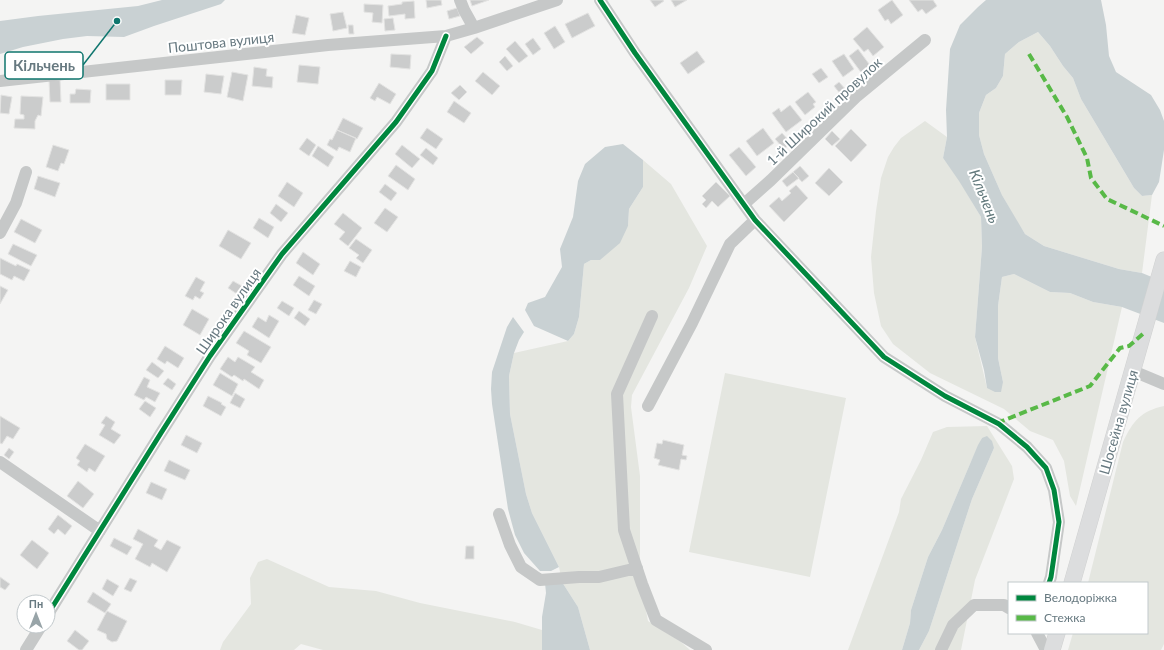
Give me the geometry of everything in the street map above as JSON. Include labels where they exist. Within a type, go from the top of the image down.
[{"type":"main road","name":"Шосейна вулиця","points":[[1072,582],[1164,260]]},
{"type":"main road","points":[[1042,641],[1055,634]]},
{"type":"street","points":[[460,0],[474,28]]},
{"type":"street","points":[[446,36],[557,0]]},
{"type":"street","points":[[600,0],[635,53],[755,220],[884,357],[945,396],[999,424],[1027,447],[1046,468],[1054,490],[1059,522],[1049,582]]},
{"type":"street","name":"Поштова вулиця","points":[[0,81],[328,45],[446,36]]},
{"type":"street","name":"Широка вулиця","points":[[56,601],[210,356],[282,254],[396,122],[432,71],[446,36]]},
{"type":"street","name":"1-й Широкий провулок","points":[[744,204],[858,96],[925,40]]},
{"type":"street","points":[[0,233],[16,204],[26,172]]},
{"type":"street","points":[[648,406],[692,323],[730,244],[755,220]]},
{"type":"street","points":[[652,316],[617,394],[624,530],[656,620],[706,650]]},
{"type":"street","points":[[1133,371],[1164,384]]},
{"type":"street","points":[[0,462],[100,531]]},
{"type":"street","points":[[499,514],[510,545],[521,567],[540,580],[599,577],[637,568]]},
{"type":"street","points":[[941,650],[953,624],[974,605],[1004,604],[1008,607]]},
{"type":"street","points":[[26,650],[36,634]]},
{"type":"shaded area","points":[[1038,32],[1073,78],[1081,99],[1134,188],[1142,196],[1152,195],[1142,273],[1119,269],[1044,246],[1025,234],[1002,195],[984,154],[979,135],[979,113],[986,95],[996,88],[1003,76],[1005,54],[1019,42]]},
{"type":"shaded area","points":[[925,121],[947,137],[943,158],[959,180],[981,217],[982,247],[975,337],[987,388],[1003,382],[998,358],[998,306],[1002,277],[1014,274],[1050,292],[1070,293],[1093,302],[1122,307],[1076,506],[1070,496],[1064,461],[1053,440],[1030,431],[1004,409],[930,373],[893,344],[881,326],[874,293],[871,257],[881,178],[888,157],[894,147],[901,138]]},
{"type":"shaded area","points":[[643,160],[671,184],[707,246],[689,288],[632,395],[631,407],[640,476],[640,580],[648,621],[681,642],[690,650],[590,650],[578,607],[562,582],[559,567],[532,513],[526,494],[510,414],[509,376],[514,353],[568,341],[574,334],[579,317],[584,264],[591,260],[628,226],[629,209],[643,187]]},
{"type":"shaded area","points":[[725,373],[846,398],[810,577],[689,552]]},
{"type":"shaded area","points":[[1164,406],[1164,644],[1161,650],[1068,650],[1073,634],[1148,634],[1148,582],[1088,582],[1123,442],[1134,423],[1144,414]]},
{"type":"shaded area","points":[[987,426],[1012,466],[1014,479],[975,580],[961,650],[919,650],[929,631],[972,499],[994,448],[982,438],[942,530],[928,557],[911,610],[910,623],[902,650],[848,650],[899,512],[901,499],[921,460],[933,432],[947,427]]},
{"type":"shaded area","points":[[267,559],[329,587],[376,591],[420,603],[515,622],[542,630],[542,650],[323,650],[301,644],[294,650],[220,650],[223,642],[251,604],[250,578],[258,562]]},
{"type":"water","points":[[162,0],[225,0],[221,4],[124,37],[87,36],[63,39],[23,47],[0,54],[0,21],[138,6]]},
{"type":"water","points":[[986,0],[1101,0],[1106,25],[1109,56],[1116,72],[1151,95],[1160,110],[1164,121],[1164,150],[1159,182],[1152,195],[1142,196],[1134,188],[1081,99],[1073,78],[1038,32],[1019,42],[1005,54],[1003,76],[996,88],[986,95],[979,113],[979,135],[984,154],[1002,195],[1025,234],[1044,246],[1119,269],[1142,273],[1164,282],[1164,323],[1122,307],[1093,302],[1070,293],[1050,292],[1014,274],[1002,277],[998,306],[998,358],[1003,382],[1001,392],[995,392],[987,388],[984,370],[975,337],[982,247],[981,217],[943,158],[947,137],[946,110],[950,49],[960,25]]},
{"type":"water","points":[[623,144],[643,160],[643,187],[629,209],[628,226],[620,243],[600,260],[591,260],[584,264],[579,317],[574,334],[568,341],[534,326],[525,310],[528,303],[545,297],[562,267],[560,249],[573,217],[578,181],[585,164],[605,147]]},
{"type":"water","points":[[513,317],[524,332],[514,353],[509,376],[510,414],[526,494],[532,513],[559,567],[551,571],[540,571],[524,553],[515,535],[508,509],[492,404],[492,372],[507,327]]},
{"type":"water","points":[[987,436],[992,441],[994,448],[972,499],[929,631],[919,650],[902,650],[910,623],[911,610],[928,557],[942,530],[978,445],[982,438]]},
{"type":"water","points":[[562,582],[578,607],[590,650],[542,650],[542,617],[546,593],[545,583]]},
{"type":"building","points":[[426,0],[441,0],[442,5],[427,8]]},
{"type":"building","points":[[470,0],[489,0],[472,6]]},
{"type":"building","points":[[650,0],[663,0],[664,1],[655,7]]},
{"type":"building","points":[[671,0],[687,0],[675,7]]},
{"type":"building","points":[[892,0],[903,15],[891,24],[888,19],[885,21],[878,10]]},
{"type":"building","points":[[909,0],[933,0],[937,6],[926,14],[922,9],[918,12]]},
{"type":"building","points":[[414,1],[415,18],[405,19],[405,14],[389,16],[388,6],[402,4],[402,2]]},
{"type":"building","points":[[364,4],[383,5],[382,23],[372,22],[373,13],[364,12]]},
{"type":"building","points":[[457,8],[460,16],[449,19],[447,11]]},
{"type":"building","points":[[343,12],[347,28],[333,31],[330,14]]},
{"type":"building","points":[[588,13],[595,26],[572,38],[565,24]]},
{"type":"building","points":[[296,15],[309,18],[305,35],[292,33]]},
{"type":"building","points":[[393,18],[395,30],[385,31],[384,19]]},
{"type":"building","points":[[348,25],[353,25],[354,34],[349,34]]},
{"type":"building","points":[[555,26],[565,42],[554,49],[544,33]]},
{"type":"building","points":[[867,27],[884,47],[873,56],[868,49],[864,52],[853,39]]},
{"type":"building","points":[[477,37],[484,43],[471,54],[464,47]]},
{"type":"building","points":[[533,38],[541,49],[533,55],[525,44]]},
{"type":"building","points":[[515,41],[528,56],[519,63],[506,49]]},
{"type":"building","points":[[858,49],[872,68],[863,75],[849,56]]},
{"type":"building","points":[[697,51],[705,62],[688,74],[680,63]]},
{"type":"building","points":[[391,54],[411,55],[410,69],[390,67]]},
{"type":"building","points":[[844,54],[854,69],[843,77],[832,61]]},
{"type":"building","points":[[505,56],[513,66],[507,71],[499,62]]},
{"type":"building","points":[[299,65],[320,67],[318,84],[297,82]]},
{"type":"building","points":[[254,67],[267,69],[266,76],[273,77],[272,88],[252,86]]},
{"type":"building","points":[[821,68],[828,77],[819,83],[812,74]]},
{"type":"building","points":[[232,72],[248,75],[243,101],[227,97]]},
{"type":"building","points":[[483,72],[500,86],[492,95],[475,81]]},
{"type":"building","points":[[206,74],[224,76],[221,94],[204,92]]},
{"type":"building","points":[[49,80],[60,80],[61,102],[50,102]]},
{"type":"building","points":[[165,80],[182,80],[181,95],[165,95]]},
{"type":"building","points":[[839,82],[847,91],[841,95],[834,86]]},
{"type":"building","points":[[379,83],[396,94],[390,104],[377,97],[375,101],[370,98]]},
{"type":"building","points":[[106,84],[130,84],[130,100],[106,100]]},
{"type":"building","points":[[460,85],[467,92],[459,100],[451,93]]},
{"type":"building","points":[[76,89],[91,90],[90,103],[70,103],[70,94],[75,94]]},
{"type":"building","points":[[808,92],[816,102],[813,104],[815,107],[805,115],[795,102]]},
{"type":"building","points":[[1,95],[12,97],[9,114],[0,113]]},
{"type":"building","points":[[21,96],[43,97],[41,116],[38,115],[35,121],[35,129],[14,128],[15,119],[24,119],[24,115],[20,114]]},
{"type":"building","points":[[454,101],[471,113],[464,123],[447,112]]},
{"type":"building","points":[[790,105],[802,120],[786,132],[772,113],[779,108],[781,112]]},
{"type":"building","points":[[343,118],[363,128],[357,139],[337,130]]},
{"type":"building","points":[[427,128],[443,139],[436,149],[420,138]]},
{"type":"building","points":[[763,128],[774,143],[757,156],[746,141]]},
{"type":"building","points":[[851,129],[867,145],[851,162],[835,146]]},
{"type":"building","points":[[337,130],[356,138],[350,152],[339,147],[337,151],[327,145],[330,139],[332,140]]},
{"type":"building","points":[[832,131],[840,139],[832,146],[825,139]]},
{"type":"building","points":[[782,133],[791,143],[784,149],[775,139]]},
{"type":"building","points":[[307,138],[316,145],[309,156],[299,149]]},
{"type":"building","points":[[53,145],[69,150],[64,164],[61,163],[58,171],[46,167]]},
{"type":"building","points":[[402,145],[420,159],[412,168],[395,154]]},
{"type":"building","points":[[318,146],[334,157],[328,167],[312,156]]},
{"type":"building","points":[[739,147],[756,167],[746,176],[729,155]]},
{"type":"building","points":[[426,148],[438,158],[433,165],[420,155]]},
{"type":"building","points":[[396,165],[415,179],[408,190],[388,176]]},
{"type":"building","points":[[800,166],[809,176],[802,182],[793,172]]},
{"type":"building","points":[[829,168],[843,182],[829,196],[815,183]]},
{"type":"building","points":[[793,172],[799,178],[787,187],[782,181]]},
{"type":"building","points":[[38,176],[60,183],[55,197],[34,189]]},
{"type":"building","points":[[287,182],[303,193],[294,207],[278,196]]},
{"type":"building","points":[[716,182],[730,196],[718,207],[712,201],[706,208],[702,204],[706,200],[702,196]]},
{"type":"building","points":[[385,184],[397,193],[391,201],[379,192]]},
{"type":"building","points":[[796,185],[808,198],[784,222],[769,206],[779,197],[782,201],[791,193],[789,191]]},
{"type":"building","points":[[276,204],[288,213],[281,222],[270,213]]},
{"type":"building","points":[[385,208],[398,217],[387,232],[374,223]]},
{"type":"building","points":[[343,213],[362,228],[348,246],[339,239],[345,232],[334,224]]},
{"type":"building","points":[[259,218],[274,227],[268,238],[253,228]]},
{"type":"building","points":[[21,219],[42,230],[35,243],[14,232]]},
{"type":"building","points":[[228,230],[251,243],[241,259],[219,246]]},
{"type":"building","points":[[356,239],[372,250],[363,263],[356,258],[359,255],[349,248]]},
{"type":"building","points":[[13,244],[37,255],[31,266],[8,254]]},
{"type":"building","points":[[303,252],[320,264],[313,275],[296,263]]},
{"type":"building","points":[[0,258],[16,266],[17,264],[30,270],[24,281],[14,276],[12,280],[0,274]]},
{"type":"building","points":[[350,261],[361,267],[356,277],[344,271]]},
{"type":"building","points":[[299,276],[315,286],[309,296],[293,285]]},
{"type":"building","points":[[196,277],[205,282],[200,291],[204,293],[200,299],[195,296],[193,300],[185,296]]},
{"type":"building","points":[[233,281],[242,286],[237,294],[228,288]]},
{"type":"building","points":[[0,286],[8,290],[0,304]]},
{"type":"building","points":[[314,300],[322,304],[316,314],[308,310]]},
{"type":"building","points":[[282,301],[294,308],[289,316],[277,308]]},
{"type":"building","points":[[192,309],[209,319],[200,335],[183,325]]},
{"type":"building","points":[[299,311],[310,319],[305,326],[294,318]]},
{"type":"building","points":[[269,315],[279,321],[269,338],[252,327],[258,317],[266,322]]},
{"type":"building","points":[[244,331],[271,347],[261,363],[247,355],[249,351],[236,343]]},
{"type":"building","points":[[165,346],[184,358],[178,368],[167,361],[165,364],[157,359]]},
{"type":"building","points":[[228,357],[235,362],[238,357],[255,367],[251,372],[264,380],[259,389],[244,379],[243,381],[234,375],[232,377],[220,369]]},
{"type":"building","points":[[152,362],[164,371],[158,378],[146,370]]},
{"type":"building","points":[[220,373],[238,384],[232,396],[213,385]]},
{"type":"building","points":[[144,377],[150,380],[147,387],[160,393],[155,402],[146,397],[144,400],[134,395]]},
{"type":"building","points":[[168,378],[176,384],[172,390],[163,384]]},
{"type":"building","points":[[235,393],[245,399],[240,408],[230,403]]},
{"type":"building","points":[[208,396],[222,403],[221,404],[226,407],[221,416],[203,406]]},
{"type":"building","points":[[145,401],[156,408],[150,417],[139,409]]},
{"type":"building","points":[[0,416],[20,428],[13,439],[7,436],[2,444],[0,443]]},
{"type":"building","points":[[106,416],[115,422],[111,429],[121,435],[114,444],[99,435],[105,425],[101,423]]},
{"type":"building","points":[[186,435],[202,443],[197,453],[181,445]]},
{"type":"building","points":[[663,440],[684,445],[682,455],[687,456],[686,460],[681,459],[679,470],[658,465],[660,460],[654,458],[657,443],[662,444]]},
{"type":"building","points":[[85,444],[105,456],[95,472],[89,468],[87,472],[77,465],[80,461],[76,458]]},
{"type":"building","points":[[9,448],[14,452],[9,459],[4,455]]},
{"type":"building","points":[[169,460],[190,470],[185,480],[164,471]]},
{"type":"building","points":[[78,481],[94,494],[83,508],[67,496]]},
{"type":"building","points":[[151,482],[167,489],[162,500],[146,493]]},
{"type":"building","points":[[58,515],[72,526],[65,535],[58,529],[54,534],[48,529]]},
{"type":"building","points":[[138,529],[158,540],[154,546],[161,550],[167,540],[181,547],[167,572],[152,563],[150,567],[135,559],[143,544],[133,539]]},
{"type":"building","points":[[114,538],[132,547],[127,555],[110,546]]},
{"type":"building","points":[[32,540],[49,553],[37,569],[20,555]]},
{"type":"building","points":[[466,546],[474,546],[474,559],[465,559]]},
{"type":"building","points":[[0,577],[10,584],[5,590],[0,587]]},
{"type":"building","points":[[130,578],[137,581],[131,592],[124,589]]},
{"type":"building","points":[[107,579],[119,586],[113,596],[102,589]]},
{"type":"building","points":[[93,592],[111,604],[105,613],[87,602]]},
{"type":"building","points":[[107,611],[127,621],[117,641],[112,642],[107,639],[106,634],[97,630]]},
{"type":"building","points":[[75,630],[89,641],[82,650],[79,650],[67,641]]},
{"type":"marked path","points":[[1029,54],[1067,117],[1087,158],[1091,178],[1107,199],[1164,226]]},
{"type":"marked path","points":[[997,423],[1090,386],[1120,348],[1129,346],[1144,333]]},
{"type":"cycle path","points":[[600,0],[635,53],[755,220],[884,357],[945,396],[999,424],[1027,447],[1046,468],[1054,490],[1059,522],[1049,582]]},
{"type":"cycle path","points":[[56,601],[210,356],[282,254],[396,122],[432,71],[446,36]]},
{"type":"place","name":"Кільчень","points":[[117,21]]}]
